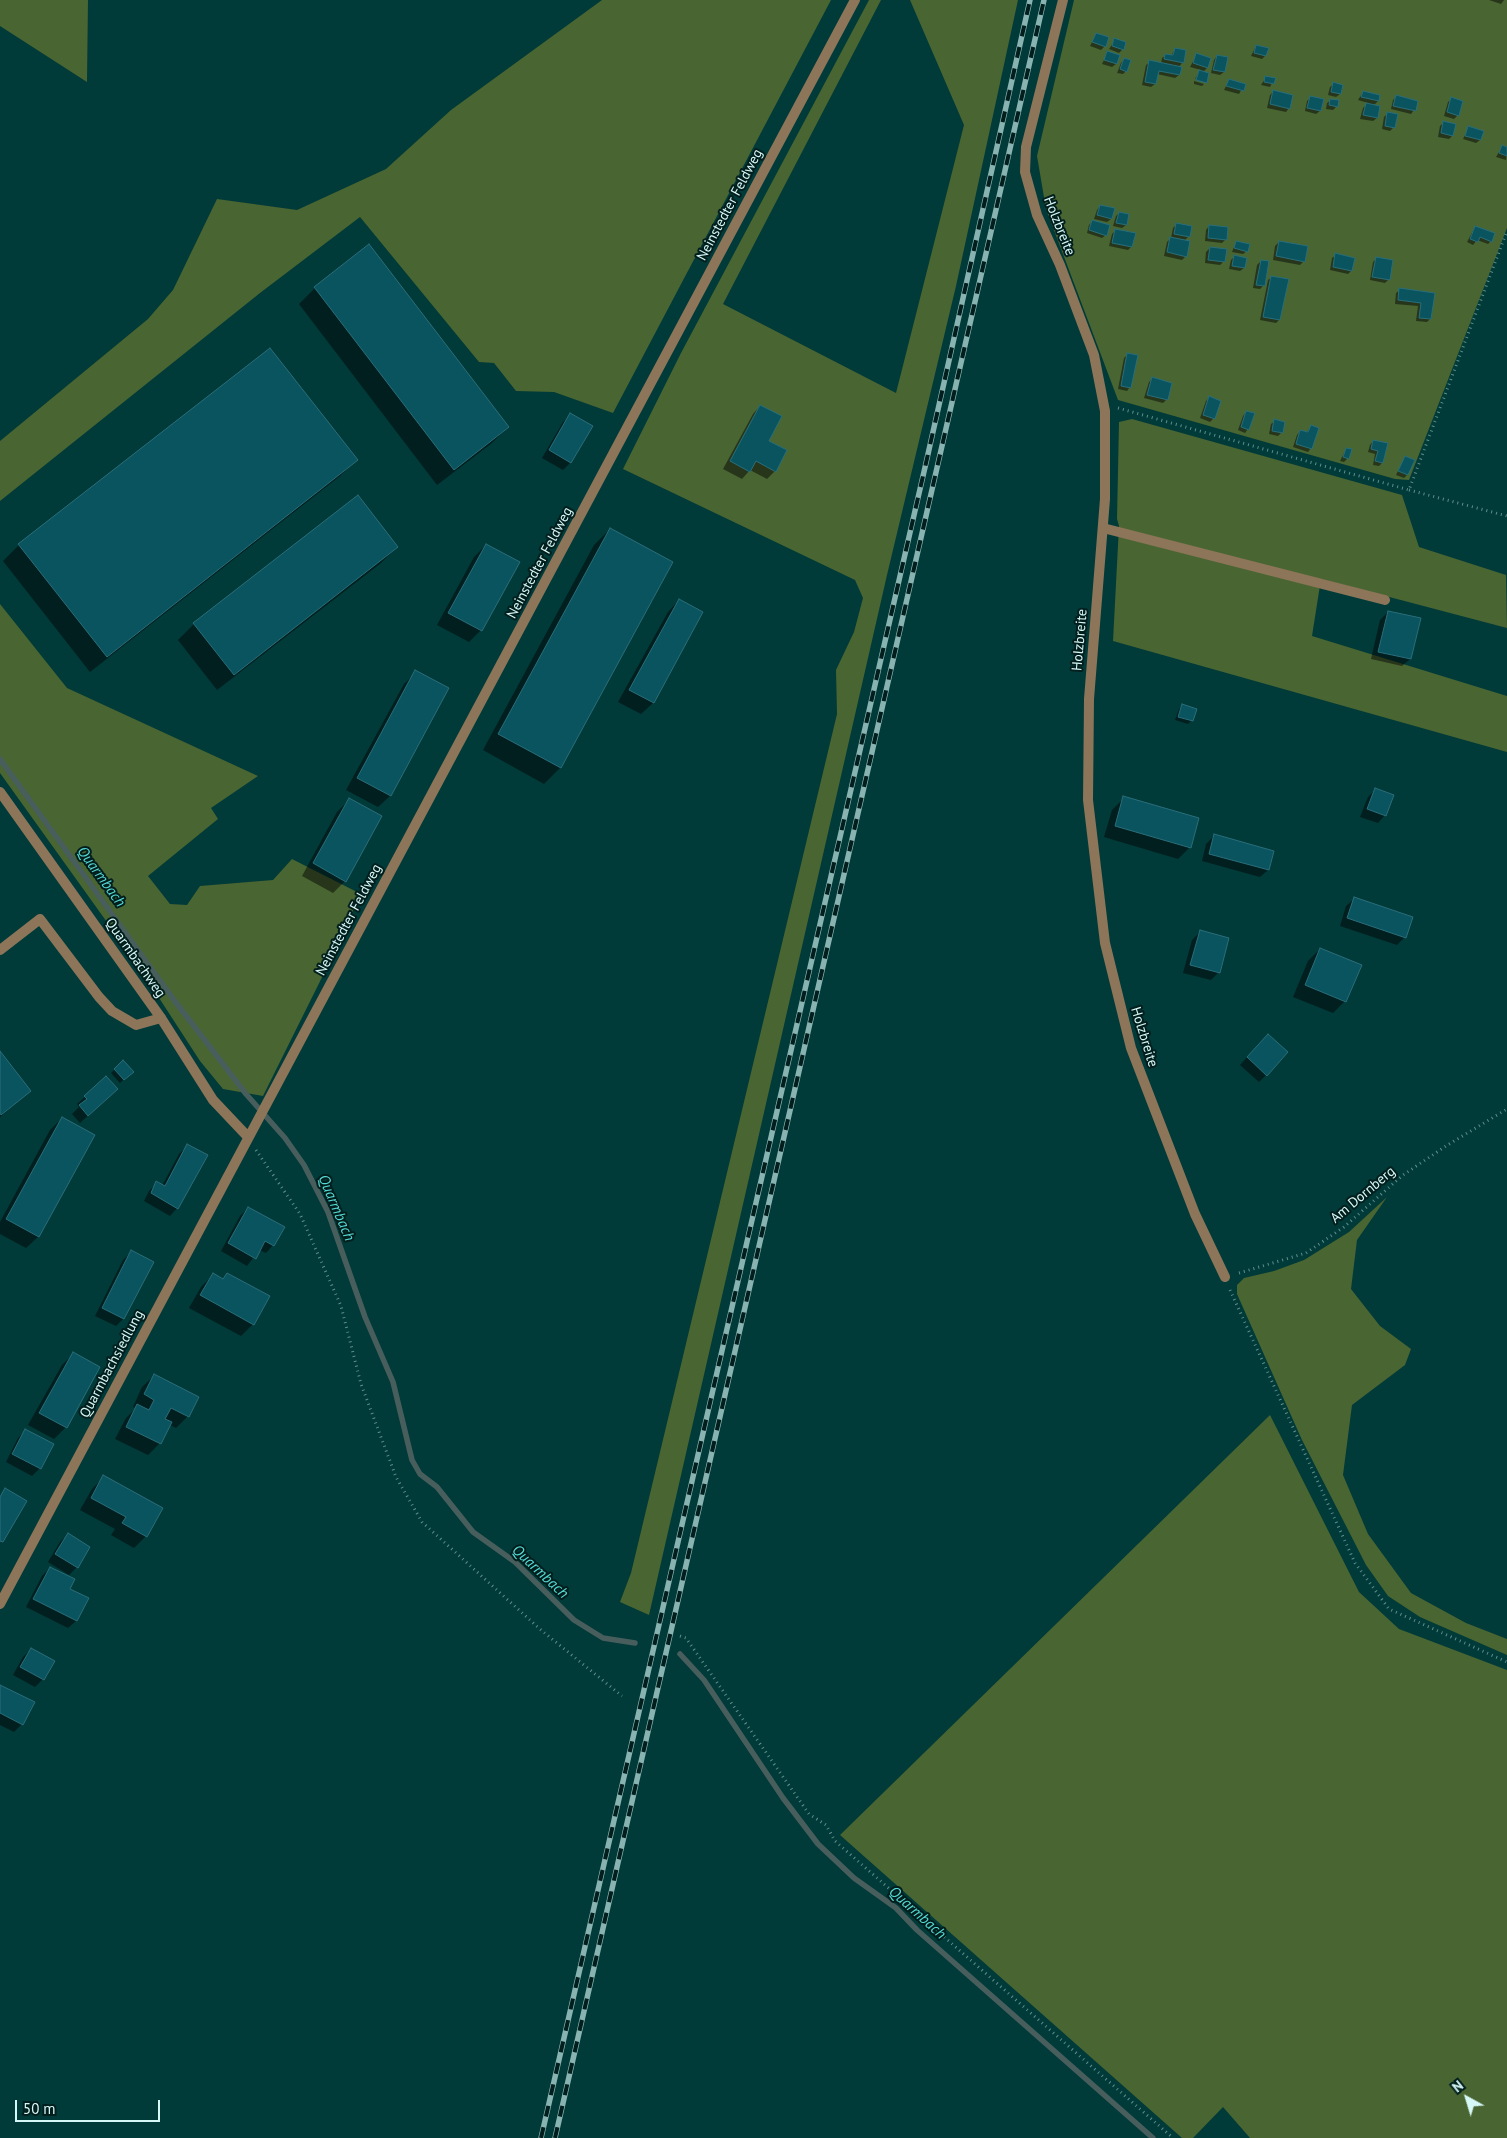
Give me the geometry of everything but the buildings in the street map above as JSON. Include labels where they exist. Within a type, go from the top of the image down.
[{"type":"street","name":"Neinstedter Feldweg","points":[[248,1138],[854,0]]},
{"type":"street","name":"Holzbreite","points":[[1063,0],[1026,147],[1025,172],[1037,215],[1060,265],[1094,355],[1105,411],[1105,498],[1089,699],[1088,800],[1105,943],[1130,1048],[1195,1214],[1225,1277]]},
{"type":"street","points":[[1103,528],[1385,600]]},
{"type":"street","name":"Quarmbachweg","points":[[0,792],[161,1018],[213,1100],[248,1138]]},
{"type":"street","points":[[0,950],[40,918],[99,997],[112,1010],[136,1025],[161,1018]]},
{"type":"street","name":"Quarmbachsiedlung","points":[[0,1604],[248,1138]]},
{"type":"path","points":[[1409,490],[1507,231]]},
{"type":"path","points":[[1105,411],[1119,408],[1507,516]]},
{"type":"path","name":"Am Dornberg","points":[[1225,1277],[1306,1253],[1344,1227],[1403,1175],[1507,1109]]},
{"type":"path","points":[[248,1138],[300,1214],[341,1306],[361,1384],[396,1477],[422,1522],[527,1618],[622,1696]]},
{"type":"path","points":[[1225,1277],[1354,1563],[1389,1609],[1507,1662]]},
{"type":"path","points":[[680,1636],[686,1638],[809,1814],[826,1825],[836,1841],[1173,2138]]},
{"type":"green space","points":[[0,0],[88,0],[87,82],[0,26]]},
{"type":"green space","points":[[602,0],[831,0],[613,413],[554,392],[516,391],[494,363],[479,362],[360,217],[260,293],[0,501],[0,441],[148,319],[173,290],[217,199],[297,210],[386,169],[451,110]]},
{"type":"green space","points":[[869,0],[881,0],[723,304],[896,393],[964,125],[910,0],[1018,0],[956,286],[887,575],[649,1615],[620,1602],[631,1573],[837,714],[836,670],[854,632],[863,598],[855,580],[623,469],[681,353]]},
{"type":"green space","points":[[1074,0],[1507,0],[1507,228],[1409,480],[1395,479],[1118,400],[1046,209],[1037,156]]},
{"type":"green space","points":[[1132,419],[1402,495],[1419,547],[1506,575],[1507,628],[1321,579],[1312,636],[1507,696],[1507,752],[1113,641],[1119,526],[1117,519],[1119,422]]},
{"type":"green space","points":[[0,604],[67,688],[258,776],[211,808],[218,819],[148,876],[170,904],[187,905],[200,886],[273,880],[292,859],[359,893],[349,923],[263,1096],[223,1089],[200,1061],[137,964],[0,773]]},
{"type":"green space","points":[[1387,1197],[1357,1240],[1351,1289],[1380,1326],[1411,1349],[1405,1365],[1352,1405],[1343,1475],[1368,1534],[1411,1593],[1466,1623],[1507,1639],[1507,1655],[1420,1617],[1388,1596],[1366,1565],[1302,1440],[1237,1294],[1237,1285],[1244,1278],[1274,1271],[1304,1260],[1349,1232]]},
{"type":"green space","points":[[1270,1415],[1359,1592],[1399,1629],[1507,1670],[1507,2138],[1250,2138],[1223,2107],[1193,2138],[1182,2138],[840,1835]]},
{"type":"waterway","name":"Quarmbach","points":[[0,759],[174,1000],[246,1094],[285,1138],[304,1165],[328,1212],[365,1317],[393,1382],[412,1460],[420,1474],[437,1487],[473,1532],[515,1562],[574,1620],[603,1638],[635,1643]]},
{"type":"waterway","name":"Quarmbach","points":[[680,1654],[704,1680],[783,1798],[818,1844],[854,1878],[896,1908],[917,1930],[1153,2138]]},
{"type":"railway","points":[[541,2138],[926,463],[1030,0]]},
{"type":"railway","points":[[555,2138],[1044,0]]}]
